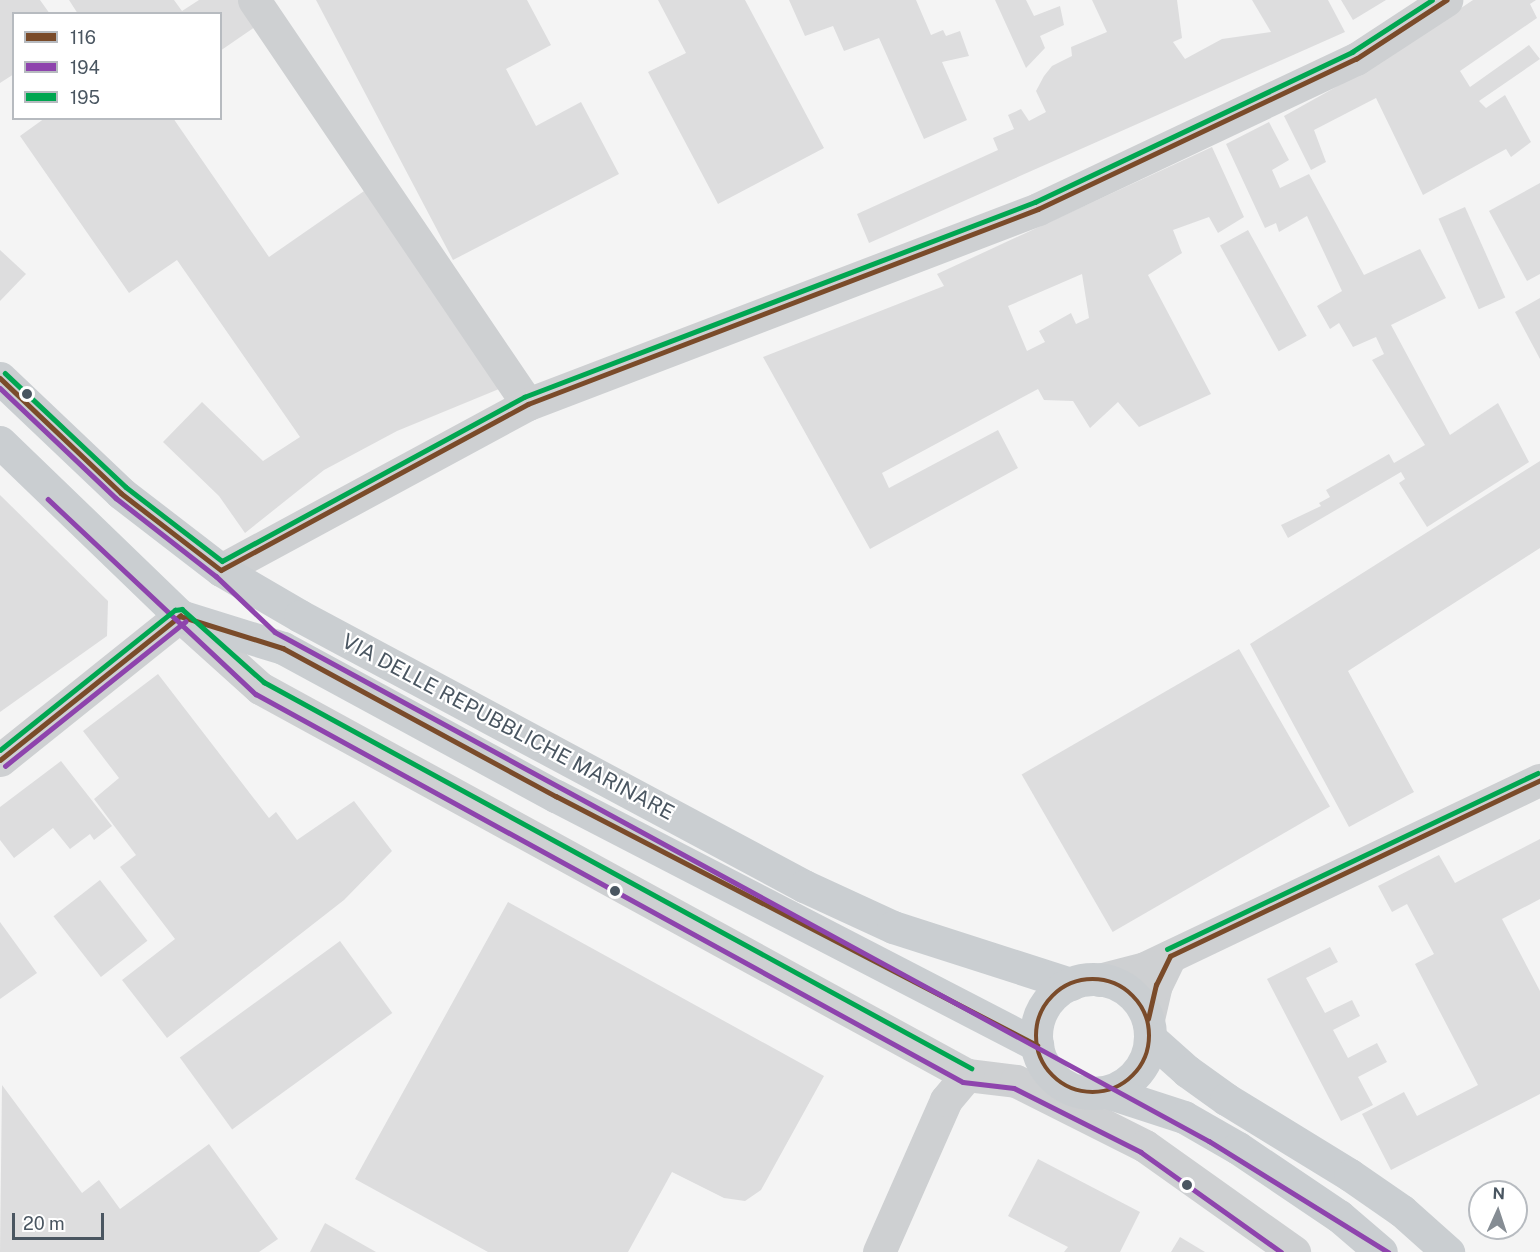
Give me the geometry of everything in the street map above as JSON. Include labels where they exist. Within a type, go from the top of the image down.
[{"type":"main road","name":"VIA DELLE REPUBBLICHE MARINARE","points":[[0,378],[121,493],[221,570],[531,742],[804,886],[893,927],[1085,982],[1125,989],[1149,1028],[1187,1071],[1226,1099],[1350,1175],[1402,1211],[1448,1252]]},
{"type":"main road","name":"VIA DELLE REPUBBLICHE MARINARE","points":[[0,442],[180,616],[283,648],[556,796],[1037,1045]]},
{"type":"main road","points":[[1085,982],[1055,994],[1044,1009],[1037,1027],[1037,1045],[1048,1071],[1062,1084],[1079,1091],[1107,1092],[1184,1117],[1238,1148],[1339,1216],[1381,1252]]},
{"type":"main road","points":[[1107,1092],[1124,1084],[1138,1072],[1147,1056],[1149,1028]]},
{"type":"street","points":[[254,0],[528,404]]},
{"type":"street","points":[[221,570],[528,404],[1038,209],[1356,59],[1446,0]]},
{"type":"street","points":[[0,760],[180,616],[260,688],[967,1075],[1016,1081],[1145,1146],[1294,1252]]},
{"type":"street","points":[[1085,982],[1145,968],[1540,780]]},
{"type":"street","points":[[1149,1028],[1156,985],[1170,956]]},
{"type":"street","points":[[879,1252],[946,1100],[967,1075]]},
{"type":"building","points":[[0,0],[40,0],[49,12],[12,12],[12,75],[0,83]]},
{"type":"building","points":[[69,0],[174,0],[182,11],[199,0],[241,0],[258,25],[222,50],[222,12],[77,12]]},
{"type":"building","points":[[316,0],[527,0],[551,45],[506,69],[536,126],[581,102],[619,174],[453,260]]},
{"type":"building","points":[[658,0],[745,0],[824,148],[718,204],[648,72],[686,53]]},
{"type":"building","points":[[789,0],[916,0],[931,35],[943,30],[946,36],[960,31],[969,56],[942,62],[967,120],[924,139],[879,38],[844,51],[833,26],[805,36]]},
{"type":"building","points":[[995,0],[1026,0],[1034,16],[1060,6],[1064,25],[1040,36],[1045,48],[1026,68]]},
{"type":"building","points":[[1092,0],[1177,0],[1182,38],[1173,42],[1185,59],[1222,39],[1271,32],[1252,0],[1328,0],[1345,32],[869,243],[857,214],[998,150],[993,138],[1014,129],[1008,115],[1021,109],[1029,121],[1046,112],[1036,91],[1044,76],[1052,66],[1072,56],[1071,47],[1107,32]]},
{"type":"building","points":[[1341,0],[1386,0],[1353,20]]},
{"type":"building","points":[[1473,0],[1536,0],[1530,4],[1537,18],[1460,71],[1470,87],[1529,45],[1540,59],[1479,101],[1486,108],[1505,95],[1531,142],[1511,157],[1506,149],[1423,195],[1376,98],[1314,130],[1326,162],[1311,170],[1284,116],[1379,63]]},
{"type":"building","points":[[42,120],[174,120],[269,257],[367,189],[499,389],[397,431],[324,470],[245,533],[219,496],[163,442],[202,402],[263,461],[300,437],[177,260],[129,293],[20,136]]},
{"type":"building","points":[[1269,122],[1289,160],[1272,170],[1280,188],[1309,174],[1364,275],[1420,249],[1446,298],[1391,325],[1450,435],[1498,403],[1529,462],[1427,527],[1399,483],[1405,479],[1401,472],[1288,538],[1281,525],[1321,506],[1319,503],[1330,497],[1326,490],[1389,454],[1394,463],[1425,445],[1372,360],[1384,354],[1376,337],[1353,347],[1339,323],[1330,329],[1317,306],[1342,291],[1307,216],[1279,232],[1276,223],[1265,228],[1226,144]]},
{"type":"building","points":[[1212,147],[1244,217],[1218,233],[1209,217],[1173,230],[1182,253],[1148,275],[1211,394],[1139,427],[1118,402],[1090,428],[1073,401],[1044,400],[1038,389],[882,473],[889,488],[998,430],[1018,468],[870,549],[763,357],[944,286],[937,274]],"holes":[[[1082,274],[1089,318],[1076,324],[1071,313],[1039,331],[1045,342],[1027,351],[1008,306]]]},
{"type":"building","points":[[1540,183],[1540,274],[1527,281],[1489,211]]},
{"type":"building","points":[[1465,207],[1505,297],[1479,309],[1439,219]]},
{"type":"building","points":[[1248,230],[1307,336],[1279,351],[1220,246]]},
{"type":"building","points":[[0,250],[26,274],[0,301]]},
{"type":"building","points":[[1540,298],[1540,359],[1515,312]]},
{"type":"building","points":[[1540,461],[1540,548],[1348,671],[1414,792],[1349,827],[1250,644]]},
{"type":"building","points":[[0,495],[108,601],[107,636],[0,712]]},
{"type":"building","points":[[1239,649],[1330,807],[1113,932],[1022,775]]},
{"type":"building","points":[[158,674],[269,818],[276,812],[297,840],[354,801],[392,851],[344,900],[167,1038],[122,980],[175,939],[120,867],[136,855],[94,799],[119,778],[83,731]]},
{"type":"building","points":[[61,761],[112,826],[94,840],[90,834],[70,849],[53,828],[14,858],[0,840],[0,807]]},
{"type":"building","points":[[1540,839],[1540,899],[1502,919],[1540,991],[1540,1094],[1391,1170],[1362,1114],[1404,1092],[1417,1116],[1478,1085],[1415,964],[1434,954],[1407,904],[1392,912],[1378,886],[1439,855],[1455,883]]},
{"type":"building","points":[[100,880],[147,941],[101,977],[54,916]]},
{"type":"building","points":[[508,902],[824,1076],[761,1190],[745,1201],[724,1198],[672,1172],[628,1252],[488,1252],[355,1179]]},
{"type":"building","points":[[0,922],[37,973],[0,999]]},
{"type":"building","points":[[340,941],[392,1013],[232,1129],[180,1057]]},
{"type":"building","points":[[1330,947],[1338,962],[1306,978],[1325,1013],[1352,1000],[1360,1016],[1333,1030],[1348,1058],[1377,1043],[1387,1062],[1358,1077],[1373,1105],[1341,1121],[1267,979]]},
{"type":"building","points":[[2,1085],[82,1193],[99,1180],[120,1209],[209,1144],[278,1239],[259,1252],[0,1252]]},
{"type":"building","points":[[1038,1159],[1140,1212],[1120,1252],[1064,1252],[1068,1247],[1008,1216]]},
{"type":"building","points":[[325,1223],[376,1252],[310,1252]]},
{"type":"building","points":[[1180,1237],[1205,1252],[1171,1252]]},
{"type":"transit line","name":"195","points":[[5,373],[126,487],[222,561],[524,397],[1035,202],[1352,52],[1432,0]]},
{"type":"transit line","name":"116","points":[[0,378],[121,493],[221,570],[528,404],[1038,209],[1356,59],[1446,0]]},
{"type":"transit line","name":"194","points":[[0,388],[116,498],[216,576],[275,632],[1209,1141],[1388,1252]]},
{"type":"transit line","name":"194","points":[[48,499],[256,694],[963,1082],[1014,1088],[1141,1152],[1281,1252]]},
{"type":"transit line","name":"195","points":[[0,750],[175,610],[182,609],[264,682],[971,1068]]},
{"type":"transit line","name":"116","points":[[0,760],[180,616],[283,648],[556,796],[1037,1045]]},
{"type":"transit line","name":"194","points":[[5,766],[185,622]]},
{"type":"transit line","name":"195","points":[[1167,949],[1537,773]]},
{"type":"transit line","name":"116","points":[[1148,1019],[1156,985],[1170,956],[1540,780]]},
{"type":"transit line","name":"116","points":[[1093,979],[1115,984],[1133,996],[1145,1014],[1150,1036],[1145,1058],[1133,1076],[1115,1088],[1093,1093],[1071,1088],[1053,1076],[1041,1058],[1036,1036],[1041,1014],[1053,996],[1071,984],[1093,979]]}]
